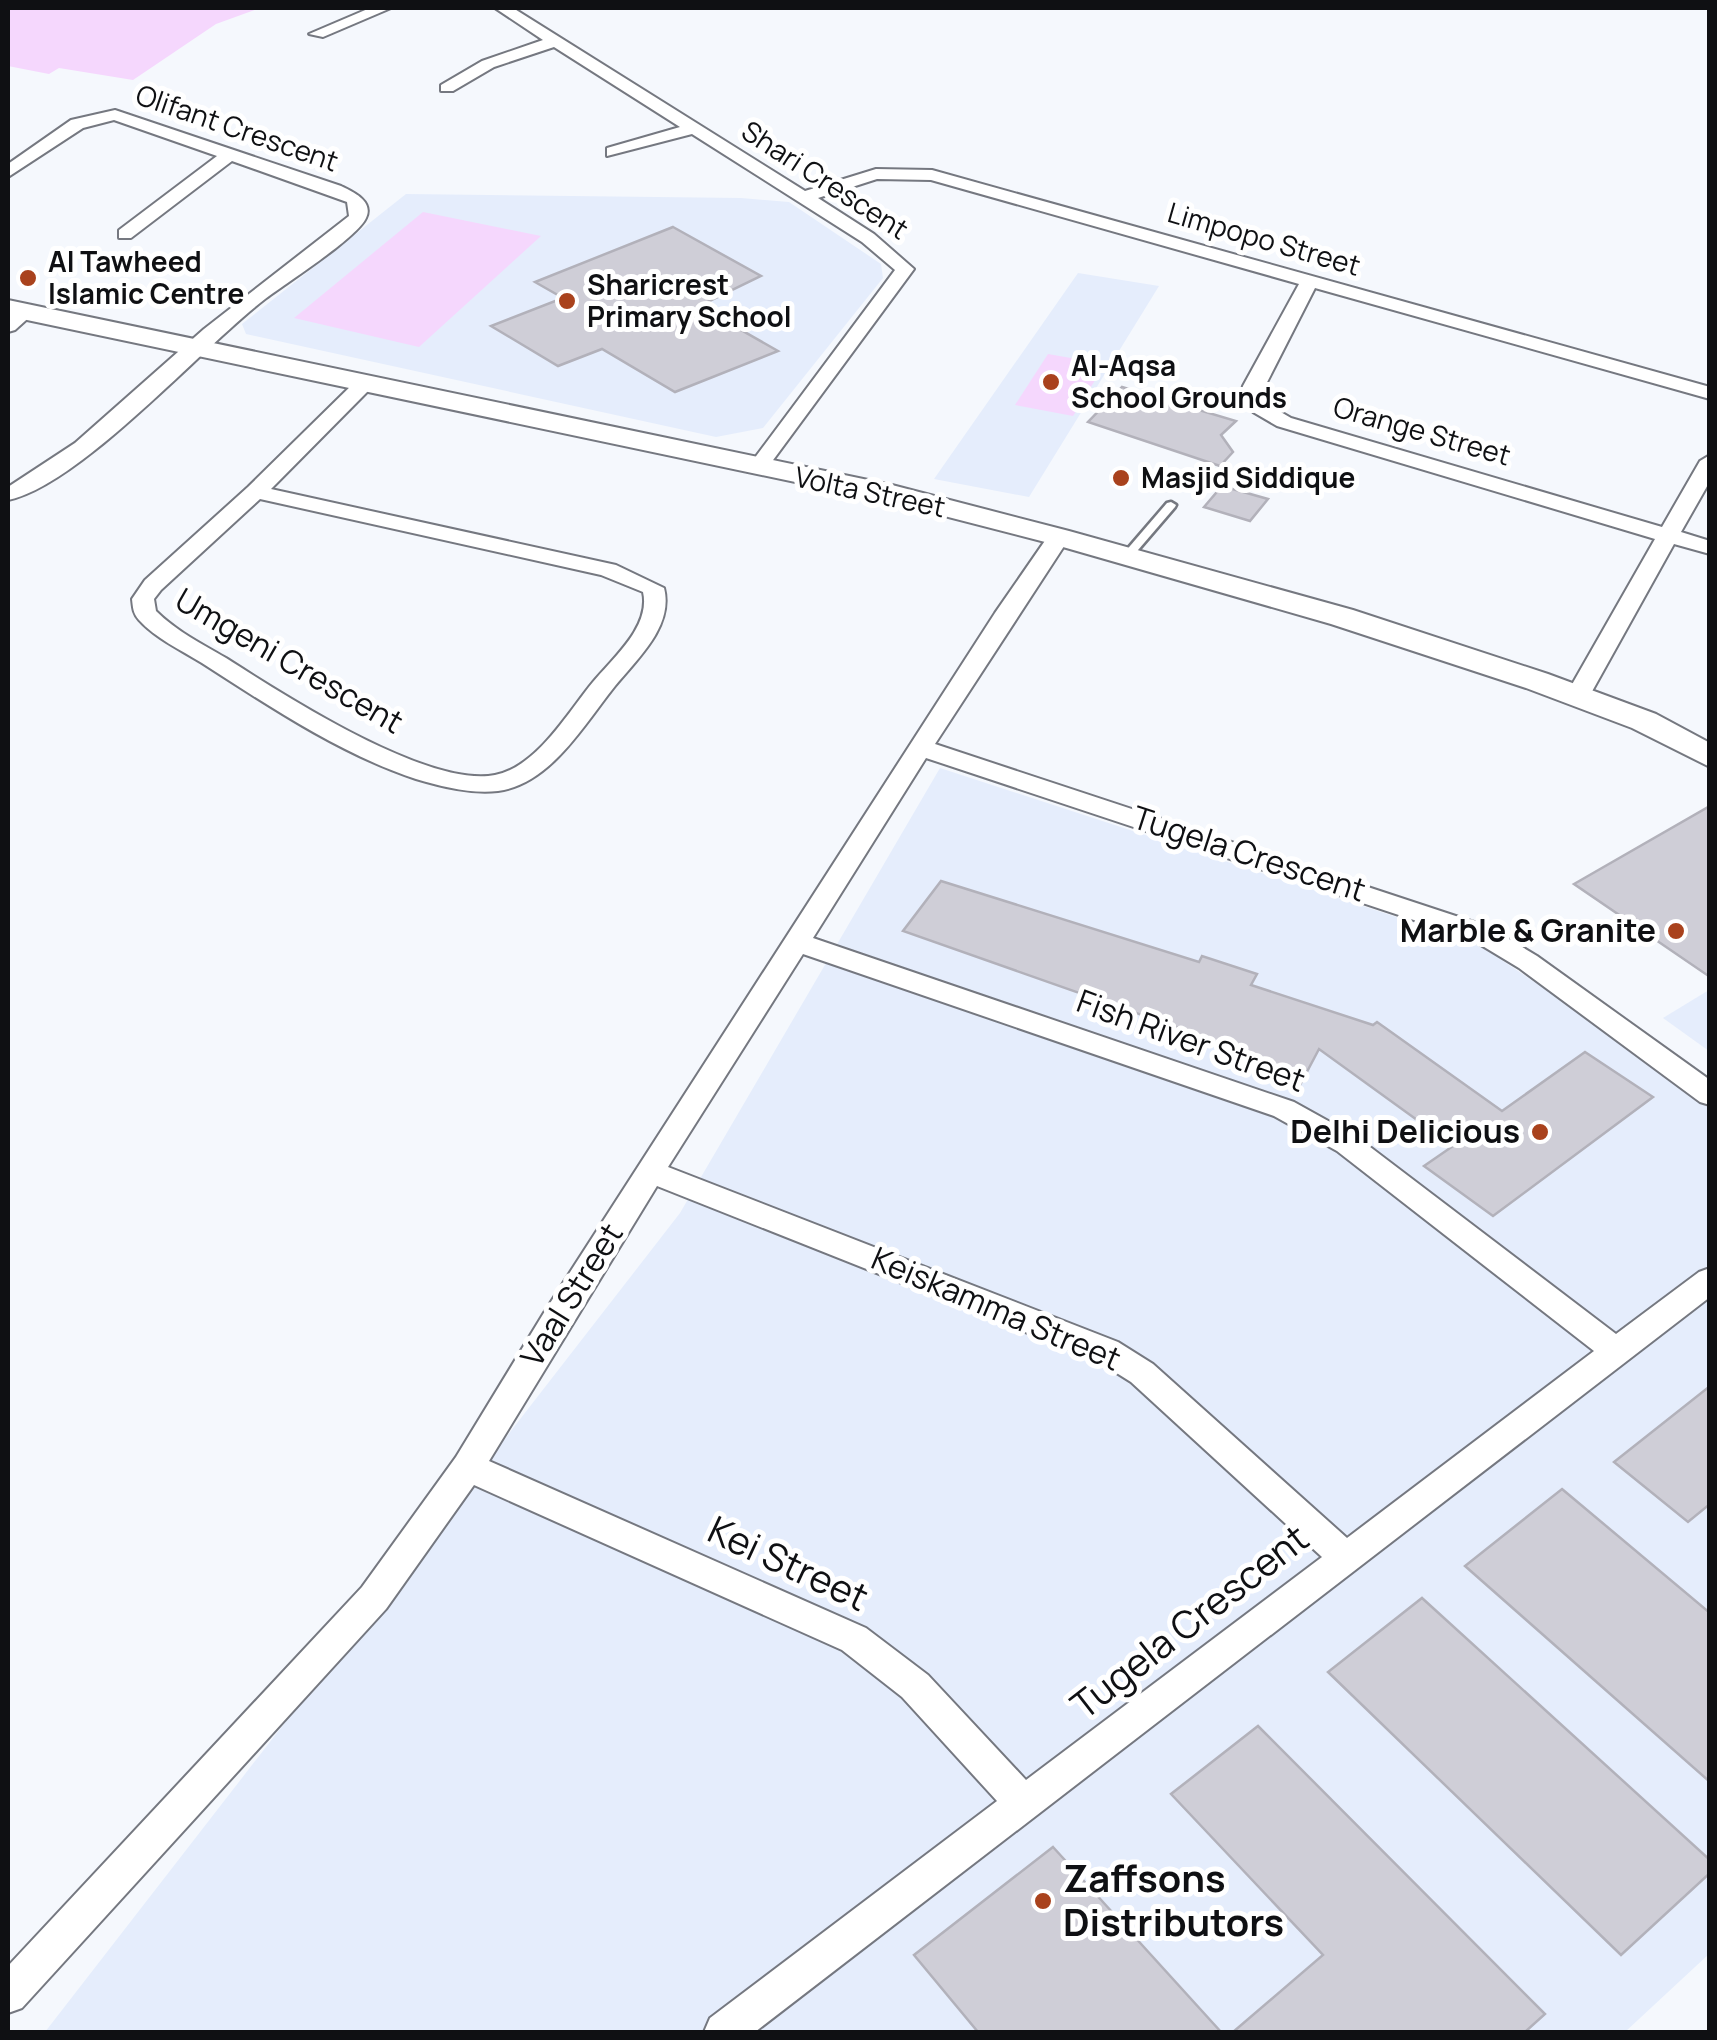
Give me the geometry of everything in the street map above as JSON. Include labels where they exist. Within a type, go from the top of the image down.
[{"type":"street","points":[[317,34],[383,8]]},
{"type":"street","name":"Shari Crescent","points":[[504,8],[868,238],[905,269],[758,468]]},
{"type":"street","points":[[447,88],[488,64],[556,41]]},
{"type":"street","name":"Olifant Crescent","points":[[8,172],[76,124],[116,115],[359,204],[358,217],[195,348]]},
{"type":"street","points":[[614,152],[696,128]]},
{"type":"street","points":[[125,234],[230,154]]},
{"type":"street","name":"Limpopo Street","points":[[801,198],[876,174],[932,175],[1710,393]]},
{"type":"street","name":"Orange Street","points":[[1310,280],[1253,386],[1250,394],[1260,408],[1284,422],[1710,548]]},
{"type":"street","name":"Volta Street","points":[[13,315],[195,348],[892,494],[1059,537],[1342,618],[1578,696],[1644,721],[1710,757]]},
{"type":"street","points":[[8,494],[42,478],[69,458],[195,348]]},
{"type":"street","name":"Umgeni Crescent","points":[[256,492],[608,570],[653,588],[656,609],[625,658],[552,746],[522,773],[498,784],[447,780],[328,727],[150,619],[143,599],[153,585],[256,492],[364,384]]},
{"type":"street","points":[[1578,696],[1710,461]]},
{"type":"street","name":"Vaal Street","points":[[8,1994],[374,1598],[468,1467],[650,1172],[1059,537]]},
{"type":"street","name":"Tugela Crescent","points":[[921,748],[1480,933],[1528,962],[1710,1094]]},
{"type":"street","name":"Fish River Street","points":[[798,943],[1174,1070],[1312,1122],[1617,1352]]},
{"type":"street","name":"Keiskamma Street","points":[[650,1172],[1107,1351],[1142,1372],[1344,1556]]},
{"type":"street","name":"Tugela Crescent","points":[[724,2032],[1710,1280]]},
{"type":"street","name":"Kei Street","points":[[468,1467],[854,1639],[915,1686],[1025,1806]]},
{"type":"lane","points":[[1128,556],[1171,505]]},
{"type":"shaded area","points":[[8,8],[260,8],[216,24],[133,80],[59,68],[49,74],[8,66]]},
{"type":"shaded area","name":"Sharicrest Primary School","points":[[406,194],[789,202],[881,264],[883,278],[763,428],[716,437],[246,334],[242,324]]},
{"type":"shaded area","points":[[423,212],[541,236],[419,347],[294,318]]},
{"type":"shaded area","name":"Al-Aqsa School Grounds","points":[[1078,273],[1159,286],[1029,497],[934,479]]},
{"type":"shaded area","points":[[1048,354],[1105,364],[1073,416],[1015,405]]},
{"type":"shaded area","points":[[940,768],[1476,943],[1584,1015],[1709,1108],[1709,1954],[1625,2032],[45,2032],[680,1213]]},
{"type":"shaded area","points":[[1709,990],[1709,1051],[1663,1018]]},
{"type":"building","points":[[673,227],[761,276],[699,306],[778,351],[675,392],[602,349],[558,366],[491,326],[563,298],[535,282]]},
{"type":"building","points":[[1122,387],[1236,421],[1221,435],[1233,452],[1220,466],[1088,422]]},
{"type":"building","points":[[1222,486],[1268,499],[1250,521],[1204,507]]},
{"type":"building","name":"Marble & Granite","points":[[1710,806],[1710,977],[1574,884]]},
{"type":"building","points":[[941,881],[1199,962],[1202,956],[1257,974],[1251,985],[1373,1025],[1377,1022],[1502,1111],[1585,1052],[1653,1097],[1493,1216],[1424,1166],[1453,1146],[1319,1049],[1300,1085],[1231,1061],[1236,1052],[1194,1038],[1196,1034],[903,931]]},
{"type":"building","points":[[1710,1386],[1710,1504],[1688,1522],[1614,1462]]},
{"type":"building","points":[[1562,1489],[1710,1613],[1710,1782],[1465,1566]]},
{"type":"building","points":[[1422,1598],[1710,1860],[1710,1873],[1621,1955],[1328,1672]]},
{"type":"building","points":[[1258,1726],[1545,2014],[1525,2032],[1233,2032],[1323,1955],[1171,1794]]},
{"type":"building","name":"Zaffsons Distributors","points":[[1053,1847],[1221,2032],[978,2032],[914,1955]]},
{"type":"place","name":"Al Tawheed Islamic Centre","points":[[28,278]]},
{"type":"place","name":"Sharicrest Primary School","points":[[567,301]]},
{"type":"place","name":"Al-Aqsa School Grounds","points":[[1051,382]]},
{"type":"place","name":"Masjid Siddique","points":[[1121,478]]},
{"type":"place","name":"Marble & Granite","points":[[1676,931]]},
{"type":"place","name":"Delhi Delicious","points":[[1540,1132]]},
{"type":"place","name":"Zaffsons Distributors","points":[[1043,1901]]}]
